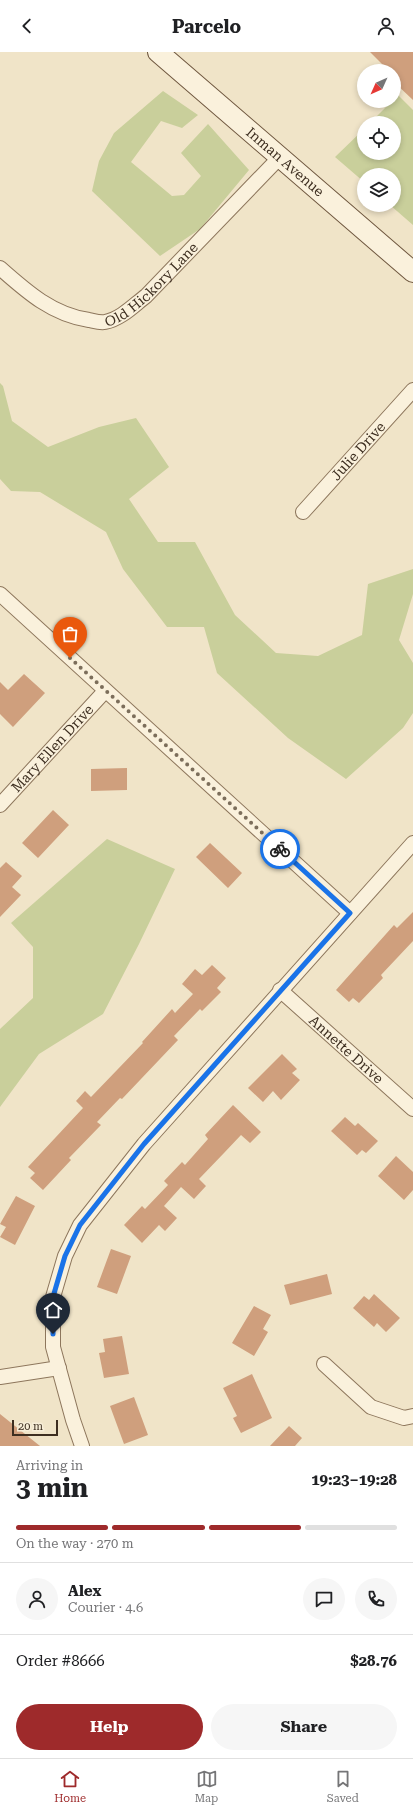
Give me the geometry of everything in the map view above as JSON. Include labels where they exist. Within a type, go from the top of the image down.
[{"type":"main road","name":"Inman Avenue","points":[[158,52],[413,272]]},
{"type":"street","name":"Old Hickory Lane","points":[[0,268],[36,298],[55,310],[74,318],[104,322],[124,314],[146,296],[280,157]]},
{"type":"street","name":"Julie Drive","points":[[303,512],[413,390]]},
{"type":"street","points":[[0,594],[350,913]]},
{"type":"street","name":"Mary Ellen Drive","points":[[0,806],[105,690]]},
{"type":"street","points":[[82,1446],[73,1420],[53,1347],[53,1297],[65,1256],[80,1225],[144,1144],[280,990],[413,843]]},
{"type":"street","name":"Annette Drive","points":[[280,990],[413,1108]]},
{"type":"street","points":[[324,1364],[371,1407],[404,1418],[413,1416]]},
{"type":"street","points":[[0,1377],[59,1368]]},
{"type":"green space","points":[[163,91],[198,115],[182,128],[161,121],[131,162],[172,196],[184,195],[201,176],[181,153],[208,124],[249,170],[200,229],[160,256],[92,191],[99,161],[114,133]]},
{"type":"green space","points":[[401,98],[413,110],[413,225],[398,212],[401,212],[401,168],[357,168],[357,176],[335,157],[357,136],[357,160],[401,160],[401,116],[377,116],[385,108],[401,108]]},
{"type":"green space","points":[[0,383],[3,386],[12,421],[48,447],[99,427],[136,418],[169,467],[129,499],[158,542],[195,542],[235,615],[276,653],[318,656],[362,635],[368,584],[413,569],[413,594],[399,640],[413,663],[413,713],[403,728],[346,779],[288,738],[217,673],[204,627],[167,627],[123,569],[106,532],[40,492],[11,491],[0,479]]},
{"type":"green space","points":[[107,839],[175,869],[103,1014],[39,1054],[0,1107],[0,1029],[33,998],[33,947],[11,923]]},
{"type":"building","points":[[370,52],[413,52],[413,100],[401,89],[401,64],[382,64]]},
{"type":"building","points":[[24,674],[45,693],[13,727],[0,714],[0,682],[8,690]]},
{"type":"building","points":[[127,768],[127,790],[91,791],[91,769]]},
{"type":"building","points":[[53,810],[69,825],[38,858],[22,843]]},
{"type":"building","points":[[210,843],[242,873],[228,888],[196,857]]},
{"type":"building","points":[[6,862],[22,876],[12,887],[21,895],[0,917],[0,868]]},
{"type":"building","points":[[413,912],[413,941],[381,975],[383,978],[359,1003],[353,998],[349,1002],[336,990],[394,925],[397,928]]},
{"type":"building","points":[[212,965],[226,978],[217,988],[221,992],[202,1011],[200,1009],[174,1036],[178,1040],[122,1099],[120,1098],[97,1122],[101,1125],[69,1158],[71,1160],[43,1190],[30,1178],[35,1173],[28,1167],[83,1108],[76,1101],[85,1091],[91,1097],[143,1043],[142,1042],[172,1009],[175,1013],[193,994],[182,984],[195,969],[202,975]]},
{"type":"building","points":[[282,1054],[297,1069],[292,1073],[300,1080],[281,1100],[273,1091],[263,1102],[248,1088]]},
{"type":"building","points":[[233,1105],[261,1132],[250,1143],[241,1135],[199,1179],[206,1186],[194,1199],[181,1187],[164,1206],[177,1218],[165,1231],[159,1225],[142,1243],[124,1225],[142,1206],[145,1209],[168,1185],[164,1181],[182,1162],[185,1165],[208,1139],[205,1135]]},
{"type":"building","points":[[345,1117],[355,1126],[358,1123],[378,1141],[366,1153],[362,1150],[357,1155],[331,1131]]},
{"type":"building","points":[[396,1156],[413,1172],[413,1190],[404,1200],[378,1176]]},
{"type":"building","points":[[16,1196],[35,1206],[15,1245],[0,1237],[6,1227],[0,1224]]},
{"type":"building","points":[[111,1249],[131,1256],[117,1294],[97,1287]]},
{"type":"building","points":[[327,1274],[332,1294],[290,1305],[284,1285]]},
{"type":"building","points":[[374,1294],[400,1318],[386,1332],[377,1323],[374,1327],[353,1308],[364,1296],[369,1300]]},
{"type":"building","points":[[254,1306],[271,1315],[263,1329],[268,1332],[254,1356],[232,1343]]},
{"type":"building","points":[[122,1336],[129,1374],[104,1378],[99,1353],[105,1352],[103,1339]]},
{"type":"building","points":[[252,1374],[272,1418],[241,1433],[233,1418],[237,1416],[223,1388]]},
{"type":"building","points":[[134,1397],[148,1435],[124,1444],[110,1406]]},
{"type":"building","points":[[0,1414],[40,1446],[0,1446]]},
{"type":"building","points":[[289,1426],[302,1438],[295,1446],[270,1446]]},
{"type":"way so far","points":[[70,658],[280,849]]},
{"type":"route","points":[[53,1334],[53,1297],[65,1256],[80,1225],[144,1144],[350,913],[280,849]]}]
